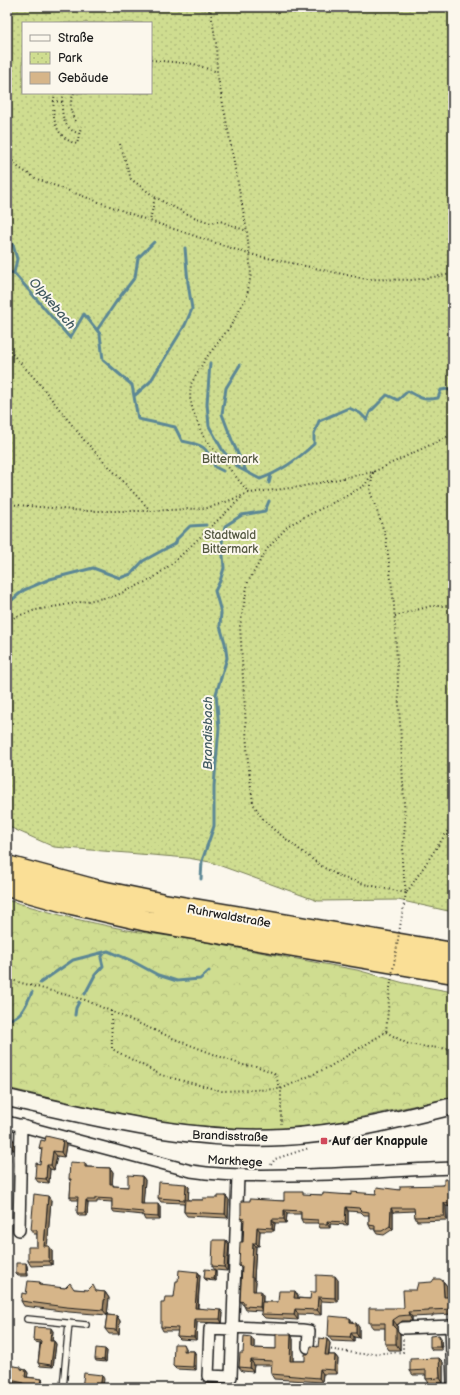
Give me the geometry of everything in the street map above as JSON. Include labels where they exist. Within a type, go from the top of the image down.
[{"type":"highway","name":"Ruhrwaldstraße","points":[[7,866],[96,890],[164,904],[453,953]]},
{"type":"highway","points":[[7,886],[72,904],[147,921],[453,973]]},
{"type":"street","name":"Brandisstraße","points":[[7,1098],[113,1122],[181,1133],[245,1137],[282,1137],[352,1130],[453,1106]]},
{"type":"street","name":"Markhege","points":[[7,1122],[191,1171],[238,1176],[325,1175],[453,1168]]},
{"type":"street","points":[[20,1230],[21,1125]]},
{"type":"street","points":[[238,1176],[232,1329],[231,1377],[208,1376],[210,1329],[232,1329],[302,1330],[309,1331],[308,1347]]},
{"type":"street","points":[[403,1328],[451,1326],[453,1384]]},
{"type":"lane","points":[[27,1319],[86,1325]]},
{"type":"lane","points":[[63,1388],[69,1323]]},
{"type":"path","points":[[198,7],[210,11]]},
{"type":"path","points":[[210,7],[216,43],[218,72],[247,231],[251,274],[248,296],[230,327],[202,364],[191,384],[190,398],[193,411],[203,436],[249,494]]},
{"type":"path","points":[[152,60],[194,64],[218,72]]},
{"type":"path","points":[[55,94],[53,116],[58,130],[68,139],[77,144],[81,126]]},
{"type":"path","points":[[64,94],[62,102],[64,122],[71,130],[79,134]]},
{"type":"path","points":[[74,94],[71,103],[72,115],[76,122]]},
{"type":"path","points":[[53,101],[62,102]]},
{"type":"path","points":[[120,144],[131,179],[155,197],[194,217],[211,223],[220,221],[247,231]]},
{"type":"path","points":[[7,155],[19,168],[37,179],[150,221],[249,254],[366,279],[413,280],[453,274]]},
{"type":"path","points":[[150,221],[155,197]]},
{"type":"path","points":[[7,348],[38,382],[84,440],[150,511]]},
{"type":"path","points":[[7,504],[84,511],[150,511],[207,508],[249,494],[299,487],[373,472],[453,434]]},
{"type":"path","points":[[373,472],[370,491],[386,537],[395,616],[405,822],[402,863],[406,893],[390,988],[386,1032]]},
{"type":"path","points":[[373,472],[365,485],[289,525],[267,549],[248,582],[240,626],[247,755],[253,803],[262,818],[273,829],[321,866],[341,877],[364,884],[406,893]]},
{"type":"path","points":[[7,622],[15,617],[36,610],[115,596],[152,579],[174,562],[244,496]]},
{"type":"path","points":[[395,616],[431,606],[453,606]]},
{"type":"path","points":[[406,893],[453,823]]},
{"type":"path","points":[[7,979],[85,1000],[227,1060],[242,1065],[256,1066],[274,1073],[281,1089],[281,1127]]},
{"type":"path","points":[[111,1011],[112,1049],[161,1075],[222,1092],[281,1089],[329,1067],[386,1032]]},
{"type":"path","points":[[386,1032],[408,1044],[453,1049]]},
{"type":"path","points":[[269,1176],[272,1163],[275,1159],[314,1147],[324,1134]]},
{"type":"path","points":[[308,1347],[362,1354],[403,1352],[403,1328]]},
{"type":"green space","name":"Bittermark","points":[[7,7],[453,7],[453,912],[398,900],[318,901],[210,862],[188,858],[54,847],[7,826]]},
{"type":"green space","points":[[7,900],[71,918],[127,930],[189,939],[357,970],[404,983],[453,992],[453,1097],[335,1123],[255,1130],[166,1123],[7,1088]]},
{"type":"building","points":[[46,1136],[63,1140],[61,1152],[53,1151],[51,1165],[47,1165],[46,1179],[35,1178],[36,1163],[40,1164],[42,1148],[39,1148],[41,1140],[45,1141]]},
{"type":"building","points":[[7,1137],[12,1138],[11,1147],[8,1147],[8,1159],[7,1159]]},
{"type":"building","points":[[70,1162],[85,1163],[85,1167],[110,1168],[110,1184],[113,1184],[113,1186],[128,1187],[128,1175],[142,1176],[141,1204],[158,1204],[158,1217],[143,1216],[143,1212],[112,1209],[112,1199],[95,1198],[95,1200],[86,1200],[85,1213],[77,1213],[78,1197],[70,1197]]},
{"type":"building","points":[[444,1179],[453,1180],[453,1204],[444,1203],[444,1216],[415,1217],[414,1208],[391,1208],[390,1226],[382,1231],[375,1231],[375,1226],[369,1225],[369,1212],[362,1211],[359,1208],[346,1207],[345,1222],[327,1221],[327,1224],[318,1224],[318,1220],[301,1219],[301,1211],[284,1210],[284,1219],[272,1219],[272,1228],[257,1227],[256,1243],[253,1243],[251,1278],[253,1278],[253,1291],[261,1291],[260,1307],[244,1306],[244,1302],[240,1301],[242,1266],[239,1266],[240,1242],[243,1242],[244,1219],[241,1218],[241,1201],[250,1201],[250,1199],[284,1201],[284,1192],[303,1192],[303,1194],[323,1195],[323,1193],[351,1195],[351,1192],[376,1194],[377,1187],[400,1190],[400,1186],[444,1185]]},
{"type":"building","points":[[159,1182],[186,1184],[185,1200],[158,1198]]},
{"type":"building","points":[[34,1194],[48,1196],[44,1246],[49,1246],[49,1261],[28,1261],[28,1247],[37,1247],[37,1230],[31,1230]]},
{"type":"building","points":[[218,1196],[226,1196],[225,1214],[184,1212],[185,1200],[203,1200],[203,1198],[218,1198]]},
{"type":"building","points":[[213,1240],[226,1240],[224,1267],[212,1266]]},
{"type":"building","points":[[16,1263],[26,1263],[26,1274],[16,1274]]},
{"type":"building","points":[[205,1269],[215,1270],[214,1279],[204,1278]]},
{"type":"building","points":[[179,1270],[198,1272],[195,1308],[221,1310],[220,1319],[195,1319],[194,1337],[177,1336],[178,1328],[161,1327],[161,1303],[164,1303],[165,1297],[174,1297]]},
{"type":"building","points":[[316,1275],[335,1276],[335,1298],[318,1297],[317,1310],[295,1309],[294,1315],[261,1314],[262,1302],[278,1302],[279,1291],[295,1291],[294,1298],[310,1299],[311,1292],[316,1292]]},
{"type":"building","points":[[434,1279],[440,1279],[443,1281],[444,1297],[453,1297],[453,1309],[408,1312],[409,1315],[399,1316],[393,1320],[393,1326],[396,1329],[396,1344],[385,1344],[385,1323],[369,1323],[369,1308],[404,1308],[403,1290],[416,1290],[418,1283],[432,1282]]},
{"type":"building","points":[[28,1281],[40,1282],[39,1285],[65,1288],[70,1283],[74,1289],[88,1290],[93,1285],[96,1291],[105,1292],[103,1310],[21,1301],[22,1293],[26,1294]]},
{"type":"building","points":[[107,1315],[117,1316],[116,1330],[105,1329]]},
{"type":"building","points":[[329,1316],[350,1318],[350,1322],[356,1323],[356,1333],[351,1333],[350,1337],[328,1336]]},
{"type":"building","points":[[34,1327],[51,1328],[50,1341],[54,1341],[51,1365],[38,1363],[41,1341],[33,1340]]},
{"type":"building","points":[[276,1334],[291,1334],[290,1361],[305,1361],[305,1354],[309,1354],[311,1346],[318,1347],[319,1338],[327,1339],[325,1355],[335,1355],[334,1370],[320,1369],[319,1378],[271,1374],[272,1361],[251,1360],[250,1368],[239,1367],[240,1353],[243,1353],[244,1336],[251,1337],[251,1348],[276,1349]]},
{"type":"building","points":[[439,1335],[440,1347],[430,1347],[430,1336]]},
{"type":"building","points":[[174,1344],[184,1344],[183,1351],[194,1351],[193,1367],[173,1366]]},
{"type":"building","points":[[96,1348],[105,1349],[104,1360],[95,1359]]},
{"type":"building","points":[[439,1358],[440,1378],[426,1379],[426,1370],[410,1371],[410,1359]]},
{"type":"building","points":[[7,1365],[21,1367],[21,1369],[26,1370],[25,1377],[42,1379],[40,1388],[24,1388],[24,1383],[10,1380],[7,1388]]},
{"type":"building","points":[[84,1373],[102,1375],[100,1388],[82,1388]]},
{"type":"building","points":[[205,1383],[222,1384],[221,1388],[205,1388]]},
{"type":"waterway","name":"Olpkebach","points":[[7,242],[13,245],[17,259],[14,273],[70,338],[84,314],[100,334],[103,360],[132,385],[138,419],[175,427],[182,441],[200,445],[207,451],[215,467],[223,471]]},
{"type":"waterway","points":[[97,330],[135,277],[138,258],[154,242]]},
{"type":"waterway","points":[[134,396],[150,382],[185,325],[192,309],[185,248]]},
{"type":"waterway","name":"Olpkebach","points":[[7,272],[14,273]]},
{"type":"waterway","name":"Olpkebach","points":[[210,363],[207,404],[209,426],[223,451],[239,468],[260,479],[275,473],[302,455],[314,444],[314,434],[319,421],[349,408],[360,413],[367,420],[370,412],[387,395],[398,400],[408,391],[426,399],[438,398],[441,390],[448,389],[453,393]]},
{"type":"waterway","points":[[240,365],[226,388],[222,414],[246,471]]},
{"type":"waterway","name":"Brandisbach","points":[[269,483],[271,475]]},
{"type":"waterway","name":"Brandisbach","points":[[201,879],[202,861],[214,826],[214,786],[219,728],[216,694],[227,658],[225,643],[220,626],[221,612],[215,591],[224,568],[222,543],[225,526],[242,515],[265,511],[269,501]]},
{"type":"waterway","points":[[7,604],[24,590],[50,579],[93,568],[120,578],[131,574],[143,561],[176,543],[177,539],[190,526],[206,525]]},
{"type":"waterway","name":"Brandisbach","points":[[40,983],[73,960],[108,951],[132,961],[158,975],[177,981],[200,979],[209,971]]},
{"type":"waterway","points":[[85,994],[95,975],[103,966],[101,958],[105,952]]},
{"type":"waterway","points":[[7,1020],[16,1016],[23,1010],[32,992]]},
{"type":"waterway","points":[[75,1015],[79,1002]]},
{"type":"place","name":"Auf der Knappule","points":[[324,1141]]},
{"type":"park label","name":"Stadtwald Bittermark","points":[[230,542]]}]
